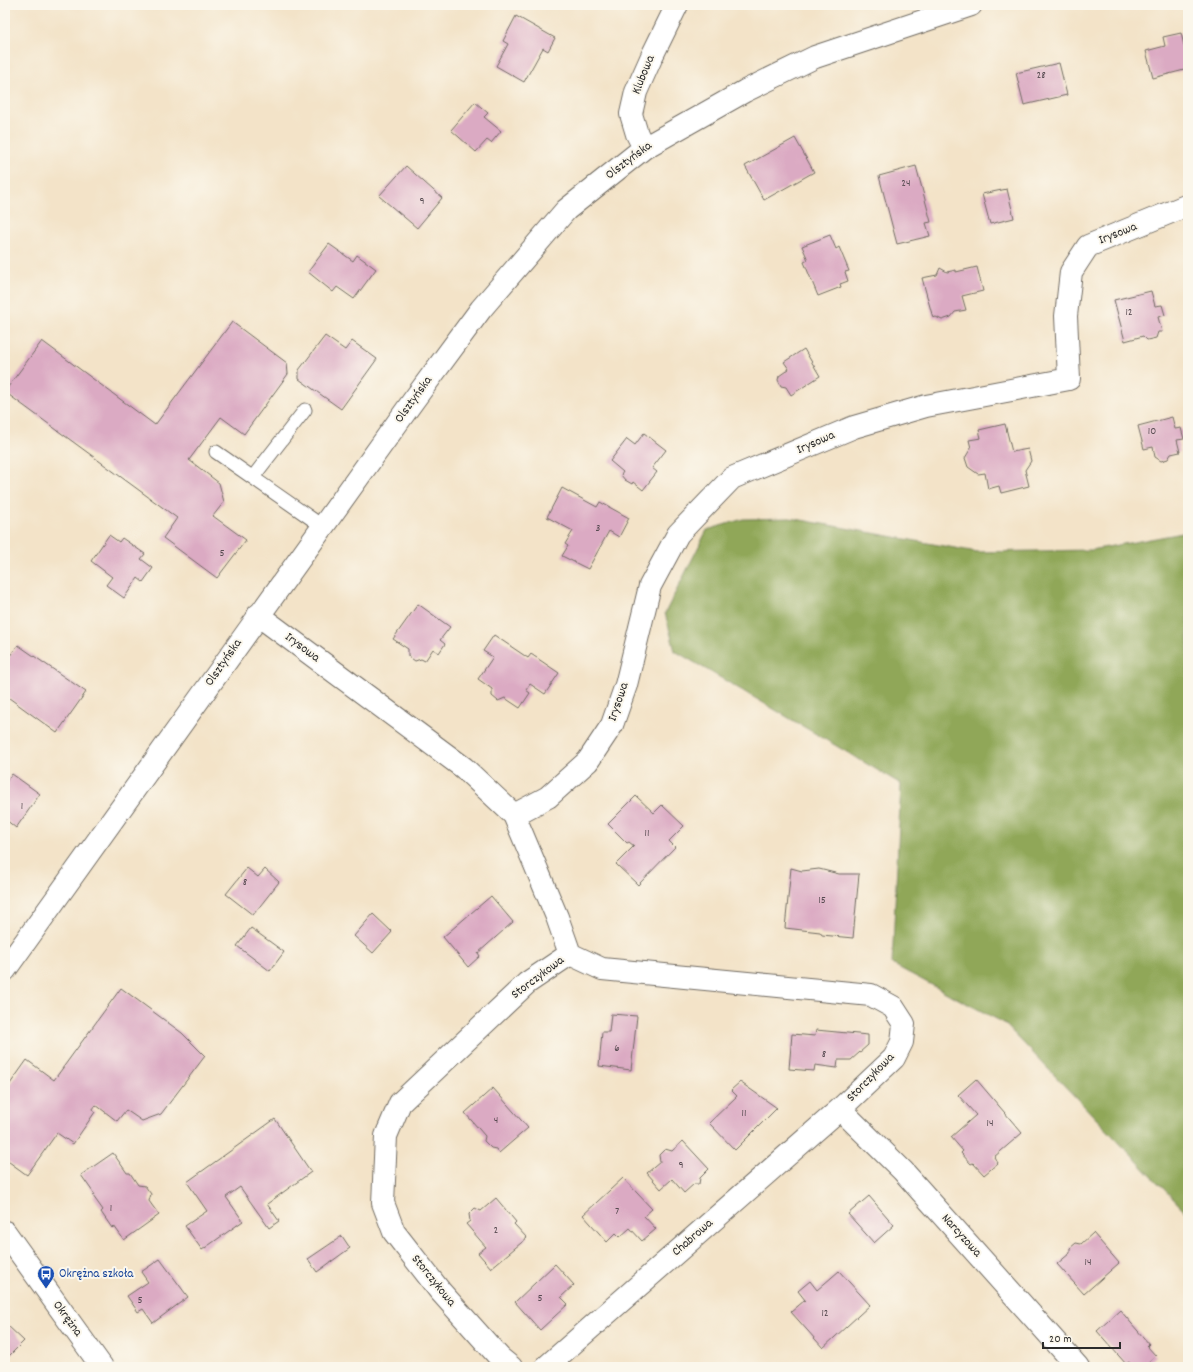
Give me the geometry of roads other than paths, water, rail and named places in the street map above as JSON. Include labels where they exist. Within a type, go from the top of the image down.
[{"type":"street","name":"Klubowa","points":[[644,148],[630,114],[636,92],[677,5]]},
{"type":"street","name":"Olsztyńska","points":[[5,970],[322,526],[481,309],[566,210],[644,148],[745,91],[815,57],[970,5]]},
{"type":"street","name":"Irysowa","points":[[514,815],[548,797],[588,761],[612,725],[626,685],[650,586],[678,534],[732,478],[854,427],[926,406],[1069,379],[1066,316],[1070,272],[1088,246],[1188,205]]},
{"type":"street","name":"Irysowa","points":[[258,615],[464,768],[514,815],[557,917],[570,954]]},
{"type":"street","name":"Storczykowa","points":[[511,1367],[500,1358],[440,1291],[394,1232],[383,1203],[386,1136],[400,1103],[527,983],[570,954],[602,969],[871,995],[893,1007],[904,1024],[902,1042],[894,1058],[840,1109]]},
{"type":"street","name":"Chabrowa","points":[[546,1367],[840,1109]]},
{"type":"street","name":"Narcyzowa","points":[[840,1109],[903,1171],[1078,1367]]},
{"type":"street","name":"Okrężna","points":[[5,1232],[102,1367]]},
{"type":"lane","points":[[253,478],[305,410]]},
{"type":"lane","points":[[216,452],[322,526]]},
{"type":"place","name":"Okrężna szkoła","points":[[46,1289]]}]
